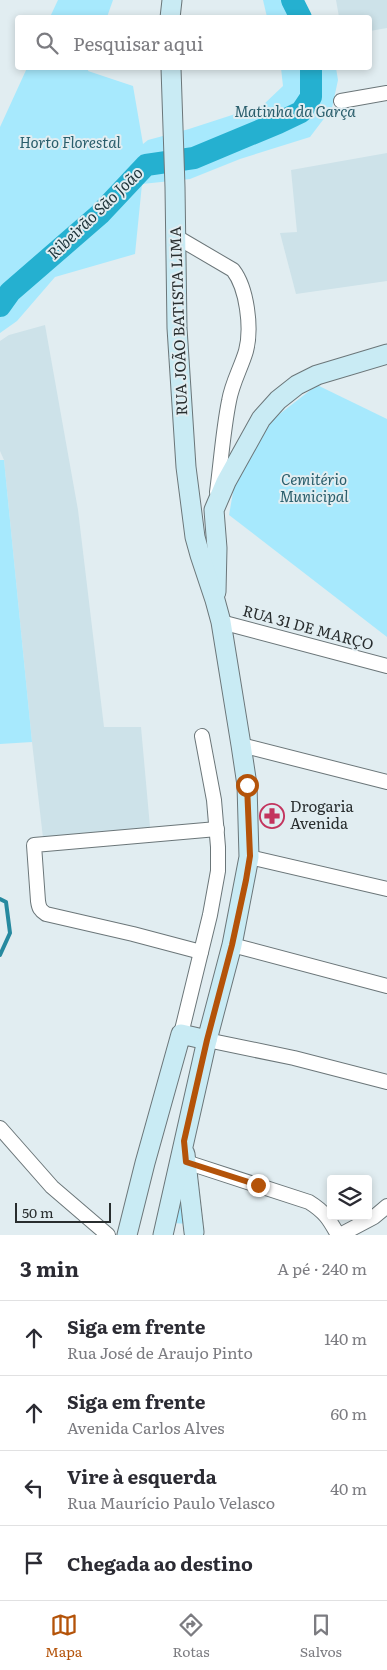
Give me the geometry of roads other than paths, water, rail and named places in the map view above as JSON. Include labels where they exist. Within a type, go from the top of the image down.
[{"type":"main road","points":[[170,15],[172,0]]},
{"type":"main road","name":"RUA JOÃO BATISTA LIMA","points":[[171,70],[177,328],[184,447],[195,537],[216,600]]},
{"type":"main road","points":[[184,1141],[194,1234],[165,1226],[184,1141],[207,1040],[232,945],[250,856],[247,785],[216,600],[218,576],[214,510],[226,482],[261,419],[278,400],[297,386],[316,376],[387,354]]},
{"type":"main road","points":[[127,1235],[181,1034],[207,1040]]},
{"type":"street","points":[[341,101],[387,93]]},
{"type":"street","points":[[175,236],[233,270],[239,278],[247,309],[249,337],[246,352],[232,386],[228,403],[214,510]]},
{"type":"street","name":"RUA 31 DE MARÇO","points":[[221,622],[387,666]]},
{"type":"street","points":[[181,1034],[210,915],[218,871],[214,800],[202,736]]},
{"type":"street","points":[[241,745],[387,782]]},
{"type":"street","points":[[201,952],[46,914],[39,908],[34,845],[217,829]]},
{"type":"street","points":[[250,856],[387,889]]},
{"type":"street","points":[[232,945],[387,986]]},
{"type":"street","points":[[207,1040],[294,1058],[387,1082]]},
{"type":"street","points":[[0,1128],[52,1187],[108,1235]]},
{"type":"street","points":[[186,1162],[309,1202],[327,1215],[339,1235],[386,1210]]},
{"type":"waterway","name":"Ribeirão São João","points":[[292,0],[300,15]]},
{"type":"waterway","name":"Ribeirão São João","points":[[0,306],[10,292],[100,214],[146,165],[194,158],[301,112],[311,97],[311,70]]},
{"type":"waterway","points":[[0,899],[6,902],[10,933],[0,955]]},
{"type":"place","name":"Drogaria Avenida","points":[[272,816]]},
{"type":"park label","name":"Matinha da Garça","points":[[295,112]]},
{"type":"park label","name":"Horto Florestal","points":[[70,143]]},
{"type":"park label","name":"Cemitério Municipal","points":[[314,488]]}]
